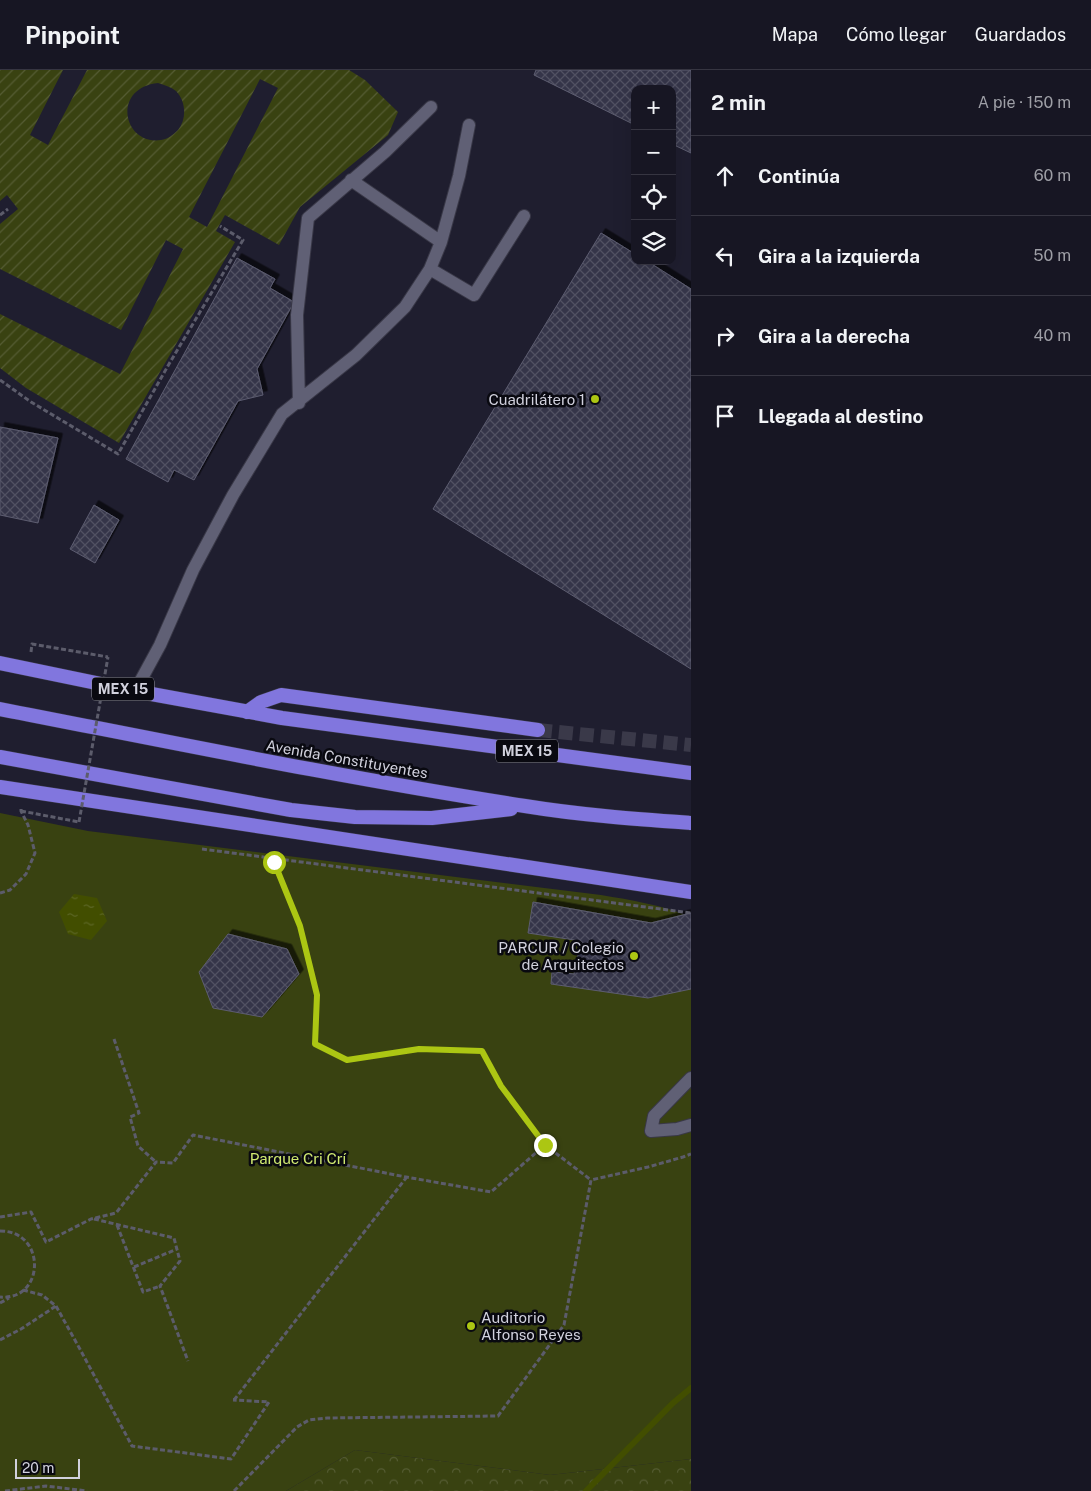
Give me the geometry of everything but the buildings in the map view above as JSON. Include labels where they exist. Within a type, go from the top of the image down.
[{"type":"highway","name":"Avenida Constituyentes","points":[[0,663],[247,712],[363,730],[691,773]]},
{"type":"highway","points":[[247,712],[261,702],[281,695],[538,730]]},
{"type":"highway","name":"Avenida Constituyentes","points":[[0,709],[294,767],[527,806],[691,823]]},
{"type":"highway","points":[[0,757],[291,810],[355,817],[432,818],[527,806]]},
{"type":"highway","points":[[0,787],[691,892]]},
{"type":"lane","points":[[298,402],[297,315],[308,218],[385,152],[431,106]]},
{"type":"lane","points":[[135,691],[160,645],[193,570],[234,495],[282,414],[356,355],[405,307],[430,269],[441,242],[459,176],[468,125]]},
{"type":"lane","points":[[351,180],[441,242]]},
{"type":"lane","points":[[430,269],[474,295],[524,216]]},
{"type":"lane","points":[[691,1078],[654,1116],[651,1131],[678,1129],[691,1125]]},
{"type":"path","points":[[0,215],[8,209]]},
{"type":"path","points":[[0,380],[30,402],[118,454],[169,364],[244,240],[220,226]]},
{"type":"path","points":[[0,893],[10,890],[26,874],[35,853],[28,825],[20,811],[79,822],[108,657],[32,644]]},
{"type":"path","points":[[202,849],[691,913]]},
{"type":"path","points":[[274,862],[300,926],[317,995],[315,1044],[347,1060],[419,1049],[482,1051],[501,1086],[545,1145],[591,1180]]},
{"type":"path","points":[[114,1038],[139,1113],[130,1117],[138,1146],[156,1162],[173,1163],[193,1135],[491,1192],[554,1138]]},
{"type":"path","points":[[591,1180],[648,1167],[691,1154]]},
{"type":"path","points":[[0,1217],[31,1212],[46,1242],[91,1219],[116,1214],[156,1162]]},
{"type":"path","points":[[23,1290],[42,1295],[56,1306],[132,1446],[231,1459],[270,1402],[233,1400],[406,1177]]},
{"type":"path","points":[[234,1491],[297,1427],[309,1420],[348,1417],[498,1416],[564,1325],[591,1180]]},
{"type":"path","points":[[91,1219],[174,1238],[180,1261],[160,1286],[144,1292],[116,1225]]},
{"type":"path","points":[[0,1231],[17,1234],[26,1241],[32,1250],[35,1260],[35,1272],[31,1282],[23,1290],[0,1303]]},
{"type":"path","points":[[134,1267],[177,1249]]},
{"type":"path","points":[[160,1286],[188,1361]]},
{"type":"path","points":[[0,1298],[14,1296]]},
{"type":"path","points":[[0,1340],[56,1306]]},
{"type":"path","points":[[5,1491],[46,1486],[87,1491]]},
{"type":"green space","points":[[0,70],[63,70],[30,135],[48,145],[87,70],[349,70],[365,80],[398,112],[388,135],[300,207],[279,245],[225,215],[216,231],[235,242],[119,443],[26,388],[0,368],[0,314],[120,374],[183,249],[166,240],[121,330],[0,269],[0,224],[18,209],[7,195],[0,201]],"holes":[[[260,79],[278,88],[207,227],[189,217]],[[158,83],[176,91],[182,100],[184,110],[183,121],[178,130],[166,139],[161,140],[148,139],[138,134],[131,126],[128,116],[128,105],[133,95],[143,87]]]},
{"type":"green space","name":"Parque Cri Crí","points":[[0,813],[88,831],[601,895],[658,906],[691,917],[691,1459],[550,1475],[355,1450],[286,1491],[0,1491]]},
{"type":"green space","points":[[355,1450],[550,1475],[691,1459],[691,1491],[286,1491]]},
{"type":"water","points":[[74,894],[97,898],[107,921],[91,940],[68,934],[59,912]]},
{"type":"waterway","points":[[586,1491],[673,1403],[691,1388]]},
{"type":"tunnel","points":[[538,730],[691,745]]},
{"type":"place","name":"Cuadrilátero 1","points":[[595,399]]},
{"type":"place","name":"PARCUR / Colegio de Arquitectos","points":[[634,956]]},
{"type":"place","name":"Auditorio Alfonso Reyes","points":[[471,1326]]},
{"type":"route","points":[[274,862],[300,926],[317,995],[315,1044],[347,1060],[419,1049],[482,1051],[501,1086],[545,1145]]}]
